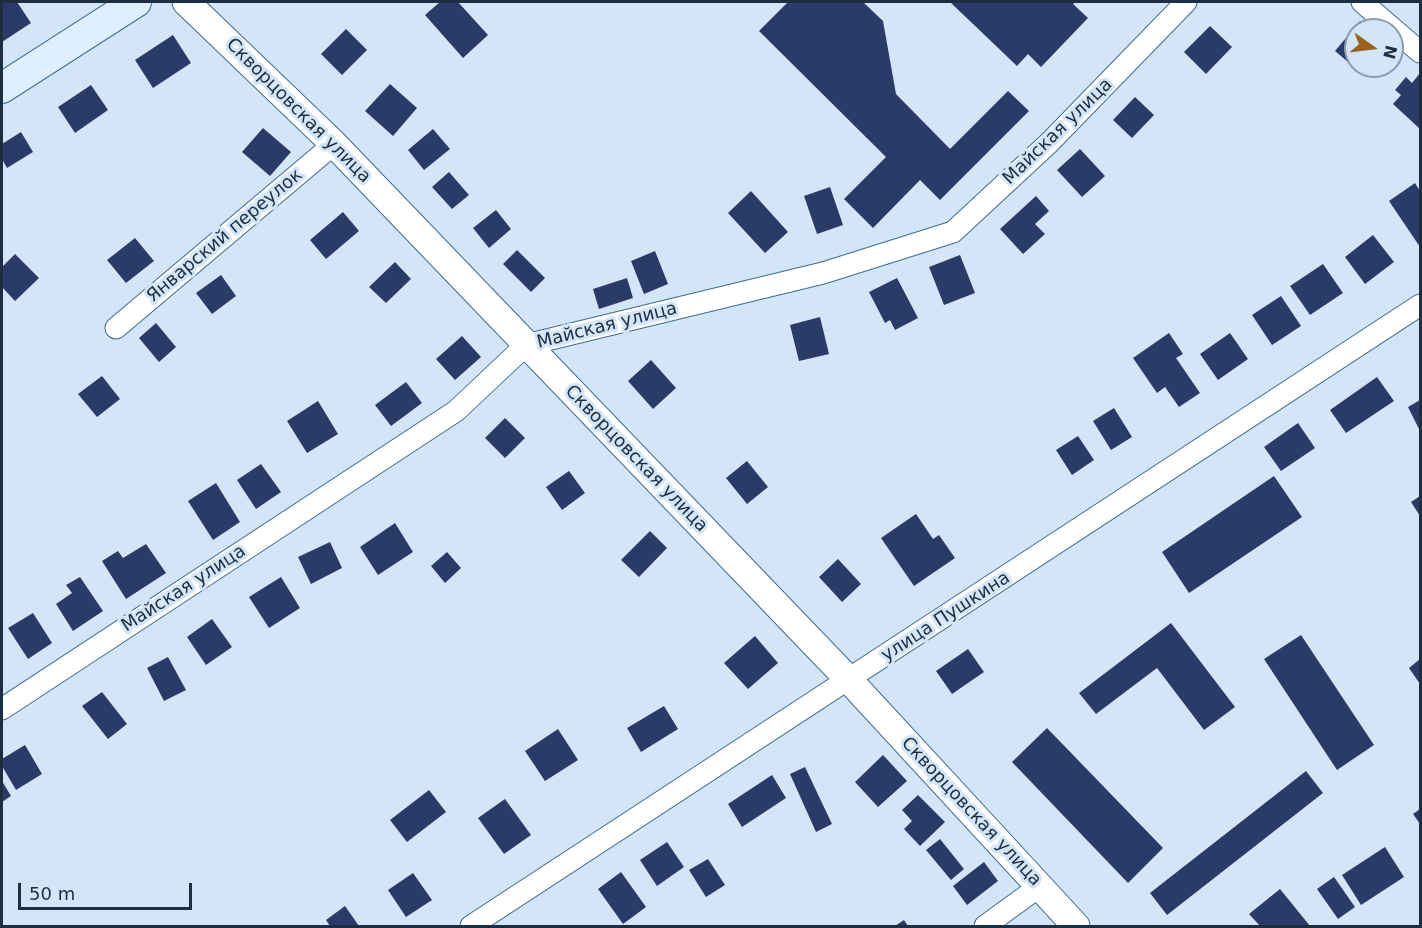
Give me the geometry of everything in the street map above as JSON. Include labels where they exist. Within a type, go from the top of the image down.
[{"type":"main road","points":[[2,88],[136,2]]},
{"type":"street","name":"Скворцовская улица","points":[[186,2],[334,144],[849,680],[1076,927]]},
{"type":"street","name":"Майская улица","points":[[2,709],[456,411],[526,345],[823,273],[953,232],[1050,142],[1186,2]]},
{"type":"street","points":[[1362,2],[1420,52]]},
{"type":"street","name":"Январский переулок","points":[[116,328],[334,144]]},
{"type":"street","name":"улица Пушкина","points":[[471,927],[1420,305]]},
{"type":"street","points":[[985,927],[1040,886]]},
{"type":"building","points":[[2,2],[17,2],[31,23],[2,42]]},
{"type":"building","points":[[440,2],[458,2],[488,35],[463,58],[425,15]]},
{"type":"building","points":[[788,2],[863,2],[883,21],[896,94],[950,149],[1008,91],[1029,111],[940,200],[920,180],[873,228],[844,199],[886,157],[759,31]]},
{"type":"building","points":[[950,2],[1076,2],[1073,4],[1088,18],[1041,67],[1028,54],[1017,66]]},
{"type":"building","points":[[1210,26],[1232,47],[1206,74],[1184,52]]},
{"type":"building","points":[[346,29],[367,50],[342,75],[321,54]]},
{"type":"building","points":[[173,35],[191,63],[153,88],[135,60]]},
{"type":"building","points":[[1344,40],[1344,59],[1335,51]]},
{"type":"building","points":[[1420,73],[1420,129],[1393,104],[1401,95],[1395,90],[1406,77],[1412,83]]},
{"type":"building","points":[[390,84],[417,108],[393,136],[365,111]]},
{"type":"building","points":[[91,85],[108,110],[75,133],[58,107]]},
{"type":"building","points":[[1135,97],[1154,115],[1132,138],[1113,120]]},
{"type":"building","points":[[263,128],[291,152],[270,176],[242,152]]},
{"type":"building","points":[[433,129],[450,149],[424,170],[408,150]]},
{"type":"building","points":[[21,132],[33,152],[7,168],[2,159],[2,144]]},
{"type":"building","points":[[1080,149],[1105,176],[1082,197],[1057,170]]},
{"type":"building","points":[[449,172],[469,195],[452,209],[432,187]]},
{"type":"building","points":[[1415,183],[1420,191],[1420,247],[1389,201]]},
{"type":"building","points":[[830,187],[843,225],[817,234],[804,196]]},
{"type":"building","points":[[751,191],[788,232],[765,253],[728,213]]},
{"type":"building","points":[[1036,196],[1049,211],[1035,224],[1045,234],[1023,254],[1000,229]]},
{"type":"building","points":[[496,210],[511,229],[489,248],[473,228]]},
{"type":"building","points":[[343,212],[359,231],[326,259],[310,240]]},
{"type":"building","points":[[1373,235],[1394,262],[1365,284],[1345,257]]},
{"type":"building","points":[[135,238],[154,261],[126,283],[107,260]]},
{"type":"building","points":[[517,250],[545,278],[531,292],[503,264]]},
{"type":"building","points":[[655,251],[668,284],[644,294],[631,261]]},
{"type":"building","points":[[15,254],[39,278],[15,301],[2,287],[2,267]]},
{"type":"building","points":[[960,255],[975,293],[944,305],[929,267]]},
{"type":"building","points":[[395,262],[411,279],[386,303],[369,287]]},
{"type":"building","points":[[1323,264],[1343,293],[1310,315],[1290,286]]},
{"type":"building","points":[[221,275],[236,296],[212,314],[196,293]]},
{"type":"building","points":[[627,278],[633,298],[599,309],[593,289]]},
{"type":"building","points":[[897,278],[918,318],[895,330],[890,320],[885,323],[869,292]]},
{"type":"building","points":[[1281,296],[1301,326],[1272,345],[1252,315]]},
{"type":"building","points":[[820,317],[829,354],[799,361],[790,325]]},
{"type":"building","points":[[156,323],[176,347],[159,362],[139,338]]},
{"type":"building","points":[[1169,333],[1183,354],[1176,358],[1200,393],[1179,407],[1165,387],[1157,393],[1133,358]]},
{"type":"building","points":[[1230,333],[1248,359],[1218,380],[1200,354]]},
{"type":"building","points":[[462,336],[481,357],[455,380],[436,359]]},
{"type":"building","points":[[651,360],[676,388],[653,409],[628,381]]},
{"type":"building","points":[[102,376],[120,399],[97,417],[78,394]]},
{"type":"building","points":[[1377,377],[1394,401],[1346,433],[1330,410]]},
{"type":"building","points":[[406,382],[422,403],[391,426],[375,405]]},
{"type":"building","points":[[1420,400],[1420,431],[1408,407]]},
{"type":"building","points":[[318,401],[338,434],[307,453],[287,421]]},
{"type":"building","points":[[1114,408],[1132,437],[1111,450],[1093,421]]},
{"type":"building","points":[[505,418],[525,438],[505,458],[485,438]]},
{"type":"building","points":[[1298,423],[1315,448],[1281,471],[1264,447]]},
{"type":"building","points":[[1078,436],[1094,460],[1072,475],[1056,450]]},
{"type":"building","points":[[747,461],[768,487],[747,504],[726,478]]},
{"type":"building","points":[[261,464],[281,492],[256,509],[237,480]]},
{"type":"building","points":[[569,471],[585,493],[562,510],[546,487]]},
{"type":"building","points":[[1274,476],[1302,517],[1189,593],[1162,552]]},
{"type":"building","points":[[216,483],[240,522],[213,540],[188,501]]},
{"type":"building","points":[[1420,496],[1420,516],[1411,502]]},
{"type":"building","points":[[916,514],[933,539],[939,535],[955,558],[914,586],[881,538]]},
{"type":"building","points":[[395,523],[413,552],[378,575],[360,547]]},
{"type":"building","points":[[650,531],[667,548],[639,577],[621,560]]},
{"type":"building","points":[[330,542],[342,568],[311,584],[298,557]]},
{"type":"building","points":[[146,544],[166,573],[126,599],[102,561],[118,551],[123,558]]},
{"type":"building","points":[[447,552],[461,568],[445,583],[431,566]]},
{"type":"building","points":[[838,559],[861,584],[842,602],[819,577]]},
{"type":"building","points":[[80,577],[103,611],[73,631],[56,604],[72,593],[66,585]]},
{"type":"building","points":[[281,577],[300,608],[269,628],[249,597]]},
{"type":"building","points":[[33,613],[52,643],[28,659],[8,628]]},
{"type":"building","points":[[212,619],[232,647],[206,665],[187,637]]},
{"type":"building","points":[[1171,623],[1235,707],[1204,730],[1157,668],[1096,714],[1079,693]]},
{"type":"building","points":[[1301,635],[1374,745],[1337,770],[1264,659]]},
{"type":"building","points":[[755,636],[778,663],[748,689],[724,663]]},
{"type":"building","points":[[968,649],[984,672],[952,694],[936,671]]},
{"type":"building","points":[[168,657],[186,690],[164,701],[147,668]]},
{"type":"building","points":[[1420,659],[1420,684],[1409,668]]},
{"type":"building","points":[[102,692],[127,724],[108,739],[82,706]]},
{"type":"building","points":[[664,706],[678,729],[641,752],[627,728]]},
{"type":"building","points":[[1047,728],[1163,848],[1128,883],[1012,762]]},
{"type":"building","points":[[558,729],[578,760],[545,781],[525,751]]},
{"type":"building","points":[[25,745],[42,774],[16,790],[2,766],[2,759]]},
{"type":"building","points":[[883,755],[907,781],[878,807],[855,782]]},
{"type":"building","points":[[805,767],[832,824],[816,832],[790,774]]},
{"type":"building","points":[[1306,771],[1323,793],[1167,915],[1150,893]]},
{"type":"building","points":[[772,775],[786,798],[742,827],[728,804]]},
{"type":"building","points":[[2,781],[11,796],[2,802]]},
{"type":"building","points":[[429,790],[446,812],[407,842],[390,820]]},
{"type":"building","points":[[918,795],[945,822],[920,846],[904,829],[912,821],[902,810]]},
{"type":"building","points":[[505,799],[531,835],[504,854],[478,818]]},
{"type":"building","points":[[1420,809],[1420,824],[1413,814]]},
{"type":"building","points":[[940,839],[964,869],[951,880],[926,850]]},
{"type":"building","points":[[667,842],[684,867],[657,886],[640,860]]},
{"type":"building","points":[[1385,847],[1404,877],[1361,905],[1342,875]]},
{"type":"building","points":[[708,859],[725,885],[706,897],[689,870]]},
{"type":"building","points":[[984,862],[998,881],[967,905],[953,886]]},
{"type":"building","points":[[621,872],[646,907],[623,924],[598,889]]},
{"type":"building","points":[[413,873],[432,900],[406,917],[388,890]]},
{"type":"building","points":[[1334,877],[1355,907],[1338,919],[1317,889]]},
{"type":"building","points":[[1280,889],[1310,926],[1260,926],[1249,914]]},
{"type":"building","points":[[345,906],[359,926],[330,926],[326,920]]},
{"type":"building","points":[[904,920],[908,926],[895,926]]}]
